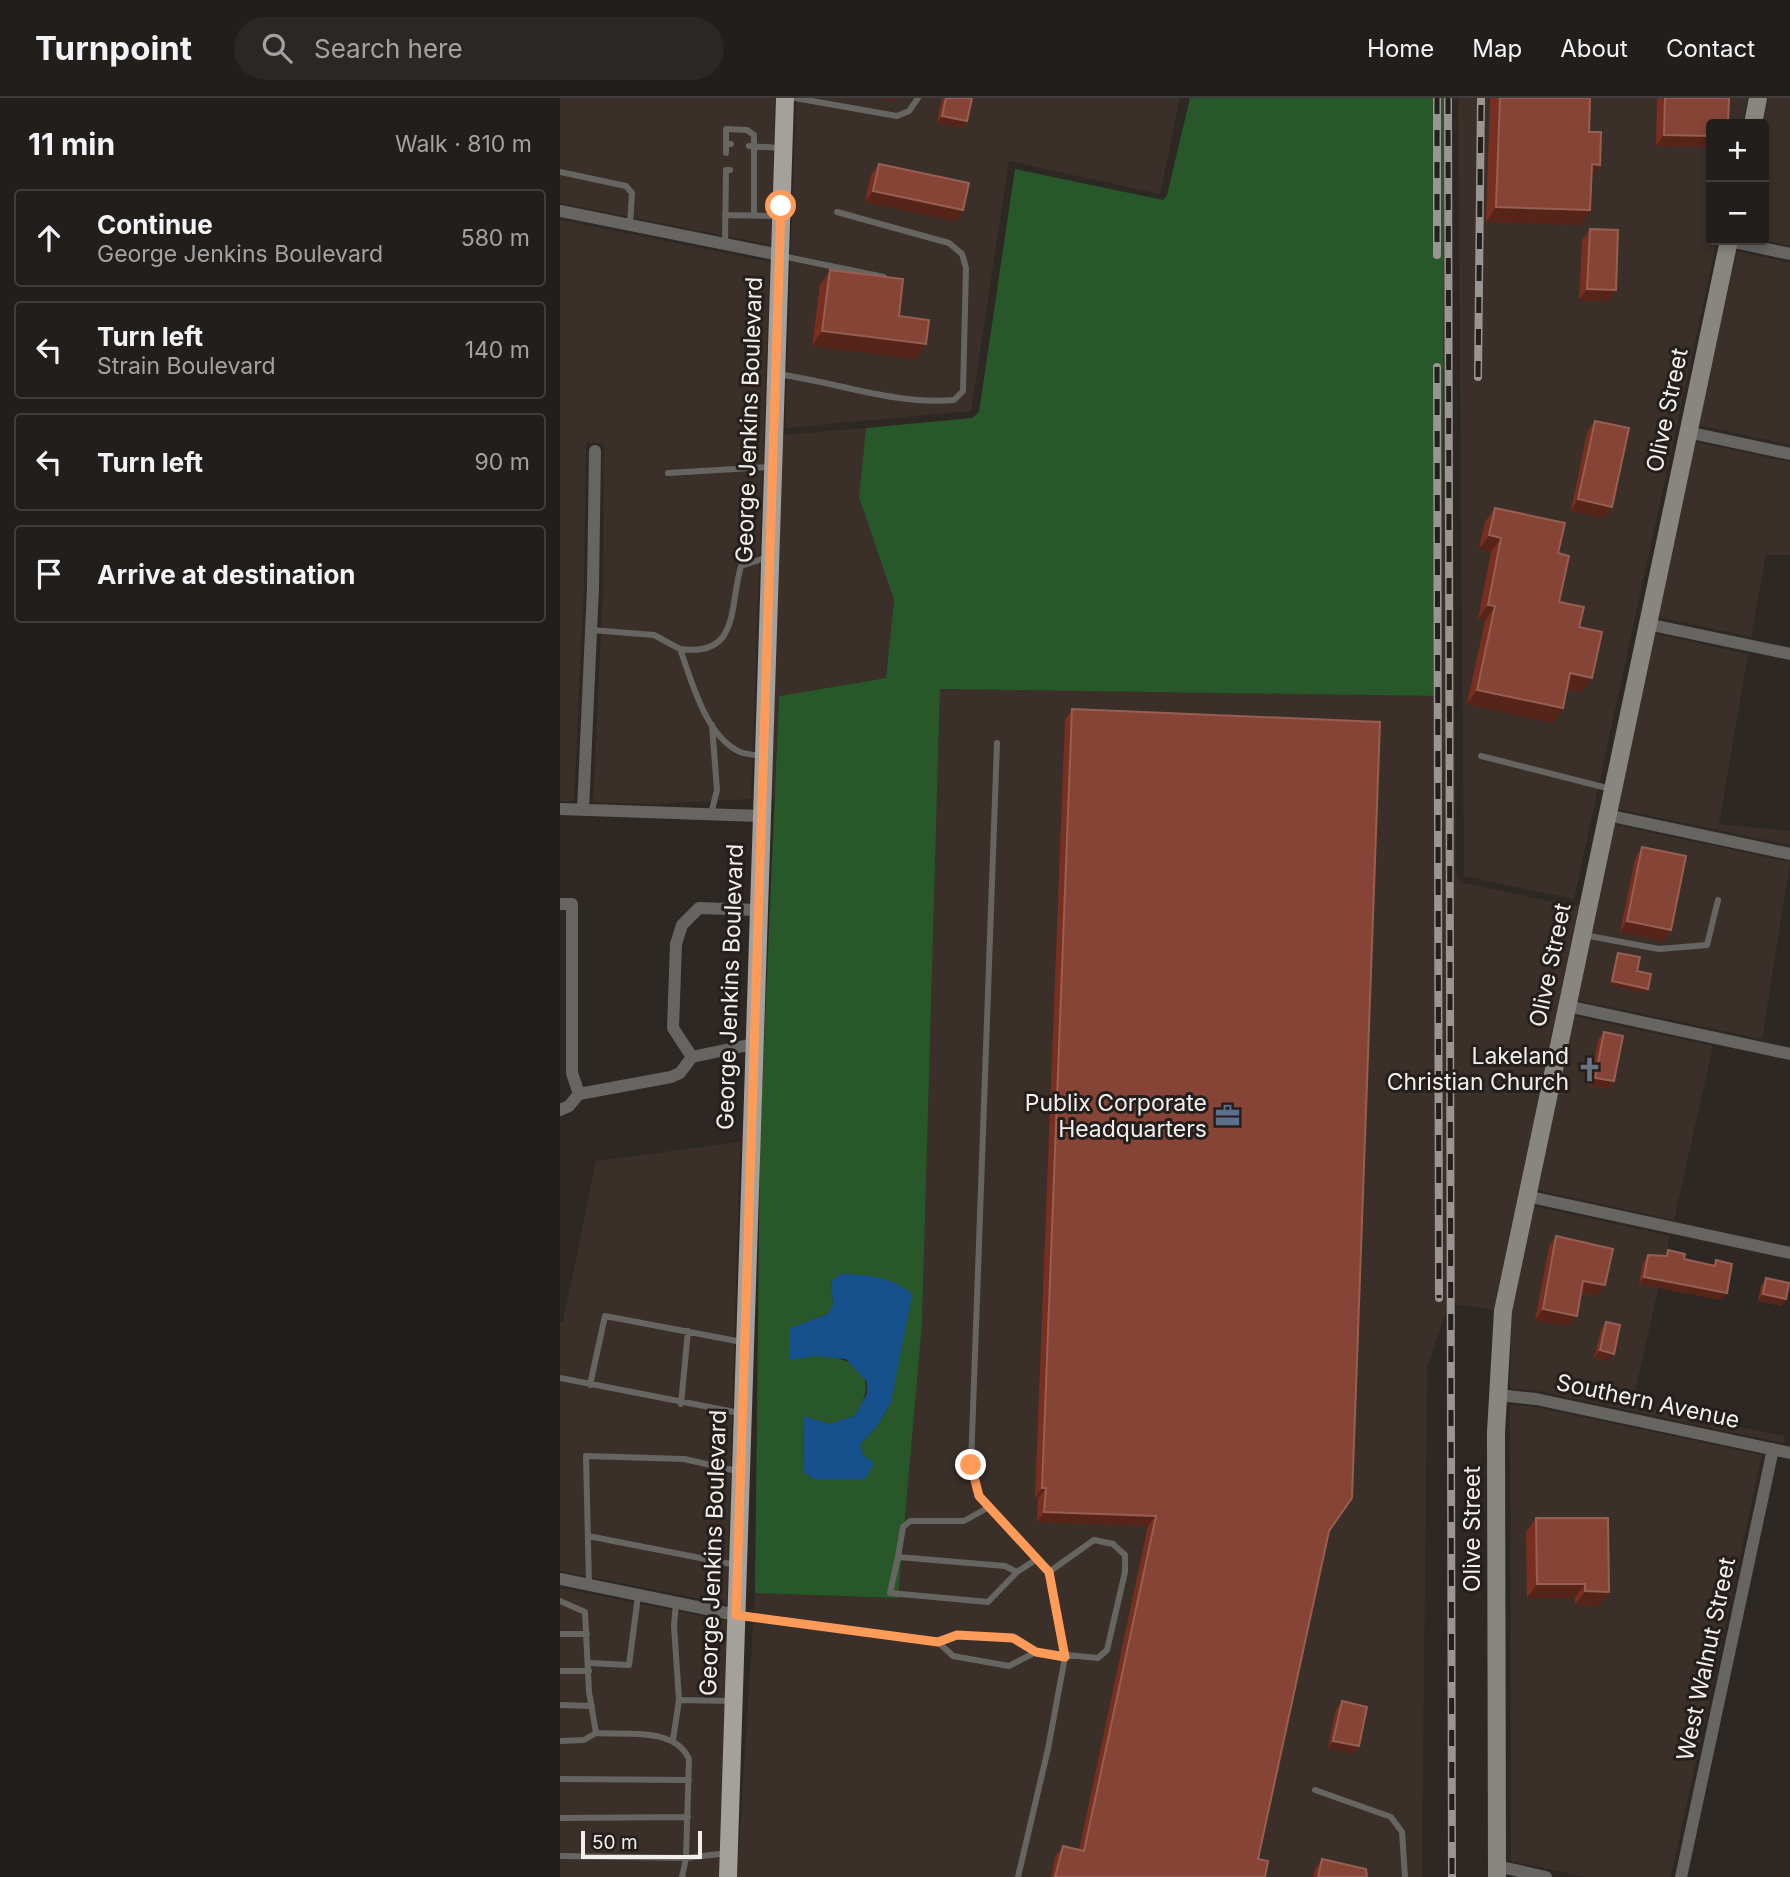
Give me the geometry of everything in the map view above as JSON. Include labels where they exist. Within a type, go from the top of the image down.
[{"type":"main road","name":"George Jenkins Boulevard","points":[[728,1877],[752,1044],[785,98]]},
{"type":"main road","points":[[1754,119],[1758,98]]},
{"type":"main road","name":"Olive Street","points":[[1497,1872],[1497,1395],[1503,1311],[1728,245]]},
{"type":"street","points":[[560,211],[780,256]]},
{"type":"street","points":[[1748,245],[1790,254]]},
{"type":"street","points":[[1687,432],[1790,454]]},
{"type":"street","points":[[583,810],[595,451]]},
{"type":"street","points":[[1647,624],[1790,654]]},
{"type":"street","points":[[560,809],[760,816]]},
{"type":"street","points":[[1607,815],[1790,854]]},
{"type":"street","points":[[560,904],[572,904],[565,1009],[572,1073],[579,1094]]},
{"type":"street","points":[[692,1057],[673,1028],[677,933],[699,908],[757,910]]},
{"type":"street","points":[[1567,1006],[1790,1054]]},
{"type":"street","points":[[560,1110],[569,1106],[579,1094],[671,1077],[680,1073],[692,1057],[752,1044]]},
{"type":"street","points":[[1526,1196],[1790,1253]]},
{"type":"street","name":"Southern Avenue","points":[[1497,1395],[1536,1399],[1790,1453]]},
{"type":"street","name":"West Walnut Street","points":[[1681,1877],[1773,1449]]},
{"type":"street","points":[[560,1579],[736,1615]]},
{"type":"street","points":[[1497,1872],[1546,1877]]},
{"type":"lane","points":[[795,98],[897,116],[909,111],[918,98]]},
{"type":"lane","points":[[726,153],[729,144],[726,129],[747,130],[754,135],[751,170],[754,215]]},
{"type":"lane","points":[[752,146],[783,148]]},
{"type":"lane","points":[[725,244],[726,170],[730,170]]},
{"type":"lane","points":[[560,172],[626,186],[632,193],[630,225]]},
{"type":"lane","points":[[775,374],[868,393],[926,400],[954,400],[963,391],[966,268],[962,254],[949,243],[837,212]]},
{"type":"lane","points":[[725,215],[781,216]]},
{"type":"lane","points":[[780,256],[884,278]]},
{"type":"lane","points":[[668,473],[772,467]]},
{"type":"lane","points":[[591,630],[654,635],[680,649],[708,650],[718,644],[732,617],[741,566],[769,557]]},
{"type":"lane","points":[[680,649],[696,693],[726,742],[741,752],[762,756]]},
{"type":"lane","points":[[711,814],[717,790],[712,723]]},
{"type":"lane","points":[[996,743],[971,1465],[979,1496],[1049,1572],[1065,1657],[1048,1749],[1018,1877]]},
{"type":"lane","points":[[1481,756],[1613,789]]},
{"type":"lane","points":[[1582,935],[1659,949],[1707,945],[1718,900]]},
{"type":"lane","points":[[590,1385],[605,1316],[744,1343]]},
{"type":"lane","points":[[681,1404],[688,1331]]},
{"type":"lane","points":[[560,1378],[681,1404],[742,1413]]},
{"type":"lane","points":[[589,1586],[586,1456],[684,1459],[740,1471]]},
{"type":"lane","points":[[989,1507],[964,1521],[910,1521],[903,1527],[890,1593],[988,1602],[1017,1572],[1037,1559]]},
{"type":"lane","points":[[588,1536],[738,1565]]},
{"type":"lane","points":[[736,1615],[938,1642],[957,1635],[1013,1638],[1036,1652],[1065,1657],[1098,1658],[1107,1650],[1125,1572],[1125,1555],[1113,1545],[1094,1540],[1049,1572]]},
{"type":"lane","points":[[898,1557],[1005,1566],[1017,1572]]},
{"type":"lane","points":[[560,1671],[629,1665],[638,1595]]},
{"type":"lane","points":[[560,1601],[585,1612],[596,1733]]},
{"type":"lane","points":[[673,1740],[680,1700],[674,1626],[676,1603]]},
{"type":"lane","points":[[560,1634],[587,1634]]},
{"type":"lane","points":[[938,1642],[953,1656],[1009,1666],[1036,1652]]},
{"type":"lane","points":[[680,1700],[734,1702]]},
{"type":"lane","points":[[560,1705],[592,1706]]},
{"type":"lane","points":[[560,1741],[584,1740],[596,1733],[673,1740],[684,1747],[689,1759],[689,1780],[686,1858],[682,1877]]},
{"type":"lane","points":[[560,1779],[689,1780]]},
{"type":"lane","points":[[1315,1790],[1391,1817],[1402,1832],[1405,1877]]},
{"type":"lane","points":[[560,1818],[688,1817]]},
{"type":"lane","points":[[560,1856],[704,1858],[729,1853]]},
{"type":"shaded area","points":[[560,98],[775,98],[771,245],[560,203]]},
{"type":"shaded area","points":[[796,98],[1180,98],[1160,194],[1009,161],[971,411],[785,428]]},
{"type":"shaded area","points":[[1445,98],[1450,98],[1456,876],[1463,883],[1572,906],[1579,905],[1494,1310],[1449,1303],[1427,1368],[1422,1877],[737,1877],[755,1593],[898,1598],[922,1324],[940,689],[1441,695]]},
{"type":"shaded area","points":[[1458,98],[1748,98],[1743,119],[1706,119],[1706,245],[1716,245],[1574,899],[1464,876]]},
{"type":"shaded area","points":[[1768,98],[1790,98],[1790,246],[1769,242],[1769,119],[1764,119]]},
{"type":"shaded area","points":[[560,220],[770,262],[751,799],[651,804],[593,802],[603,588],[604,444],[586,442],[584,587],[574,801],[560,801]]},
{"type":"shaded area","points":[[1737,251],[1790,263],[1790,445],[1698,425]]},
{"type":"shaded area","points":[[866,428],[859,497],[894,600],[886,678],[779,696],[774,798],[770,798],[783,435]]},
{"type":"shaded area","points":[[1695,442],[1790,462],[1790,555],[1766,555],[1751,637],[1658,617]]},
{"type":"shaded area","points":[[1655,634],[1748,654],[1719,824],[1790,831],[1790,845],[1618,809]]},
{"type":"shaded area","points":[[1615,825],[1790,862],[1762,1039],[1577,1000]]},
{"type":"shaded area","points":[[1574,1016],[1713,1046],[1674,1220],[1537,1190]]},
{"type":"shaded area","points":[[740,1142],[727,1604],[560,1571],[560,1322],[563,1322],[596,1161]]},
{"type":"shaded area","points":[[1533,1206],[1670,1236],[1632,1405],[1785,1436],[1784,1443],[1538,1391],[1510,1388],[1512,1313]]},
{"type":"shaded area","points":[[1510,1405],[1535,1407],[1762,1455],[1671,1877],[1585,1877],[1511,1861]]},
{"type":"shaded area","points":[[560,1588],[727,1621],[719,1877],[560,1877]]},
{"type":"green space","points":[[1190,98],[1445,98],[1441,696],[940,689],[922,1324],[898,1598],[755,1593],[760,1139],[779,696],[886,678],[894,600],[859,497],[866,428],[972,418],[979,412],[1015,169],[1163,200],[1167,195]],"holes":[[[831,1281],[891,1402],[879,1423],[860,1445],[865,1479],[813,1479],[804,1472],[803,1417],[829,1424],[855,1416],[866,1390],[865,1380],[853,1365],[843,1360],[815,1356],[790,1328],[828,1314],[833,1304]]]},
{"type":"water","points":[[841,1274],[879,1278],[896,1283],[912,1294],[891,1402],[879,1423],[860,1445],[863,1455],[874,1463],[865,1479],[813,1479],[804,1472],[803,1416],[829,1424],[855,1416],[867,1394],[867,1382],[846,1359],[815,1356],[790,1360],[790,1328],[828,1314],[833,1304],[831,1281]]},
{"type":"building","points":[[946,98],[972,98],[967,121],[942,116]]},
{"type":"building","points":[[1500,98],[1590,98],[1589,132],[1601,132],[1600,165],[1592,164],[1590,210],[1496,207]]},
{"type":"building","points":[[1665,98],[1729,98],[1728,119],[1706,119],[1706,136],[1664,135]]},
{"type":"building","points":[[879,164],[969,183],[963,210],[873,191]]},
{"type":"building","points":[[1590,229],[1618,230],[1616,290],[1587,289]]},
{"type":"building","points":[[830,270],[903,279],[899,316],[929,320],[926,344],[822,331]]},
{"type":"building","points":[[1595,421],[1629,428],[1612,507],[1578,499]]},
{"type":"building","points":[[1495,508],[1565,523],[1558,553],[1569,556],[1559,602],[1584,607],[1579,627],[1602,632],[1592,678],[1570,673],[1563,708],[1477,690],[1495,606],[1488,605],[1501,538],[1489,535]]},
{"type":"building","name":"Publix Corporate Headquarters","points":[[1072,709],[1380,722],[1352,1498],[1329,1531],[1258,1859],[1268,1861],[1265,1877],[1055,1877],[1063,1846],[1084,1851],[1156,1516],[1044,1512],[1046,1488],[1042,1488]]},
{"type":"building","points":[[1642,847],[1686,856],[1671,930],[1627,921]]},
{"type":"building","points":[[1618,953],[1640,957],[1637,971],[1651,974],[1648,989],[1612,981]]},
{"type":"building","points":[[1604,1032],[1623,1036],[1614,1081],[1595,1078]]},
{"type":"building","points":[[1556,1236],[1613,1249],[1605,1285],[1583,1281],[1577,1316],[1543,1309]]},
{"type":"building","points":[[1668,1250],[1685,1254],[1684,1259],[1715,1266],[1716,1260],[1732,1264],[1727,1293],[1644,1277],[1648,1255],[1667,1256]]},
{"type":"building","points":[[1766,1278],[1789,1283],[1786,1299],[1763,1294]]},
{"type":"building","points":[[1606,1322],[1620,1325],[1614,1354],[1600,1350]]},
{"type":"building","points":[[1536,1518],[1608,1518],[1609,1592],[1585,1591],[1585,1584],[1537,1584]]},
{"type":"building","points":[[1342,1701],[1367,1707],[1359,1746],[1333,1741]]},
{"type":"building","points":[[1322,1859],[1366,1869],[1367,1877],[1318,1877]]},
{"type":"railway","points":[[1437,98],[1437,255]]},
{"type":"railway","points":[[1448,98],[1452,1877]]},
{"type":"railway","points":[[1478,377],[1481,98]]},
{"type":"railway","points":[[1437,367],[1439,1298]]},
{"type":"place","name":"Lakeland Christian Church","points":[[1589,1069]]},
{"type":"place","name":"Publix Corporate Headquarters","points":[[1227,1116]]},
{"type":"route","points":[[781,206],[736,1615],[938,1642],[957,1635],[1013,1638],[1036,1652],[1065,1657],[1049,1572],[979,1496],[971,1465]]}]
